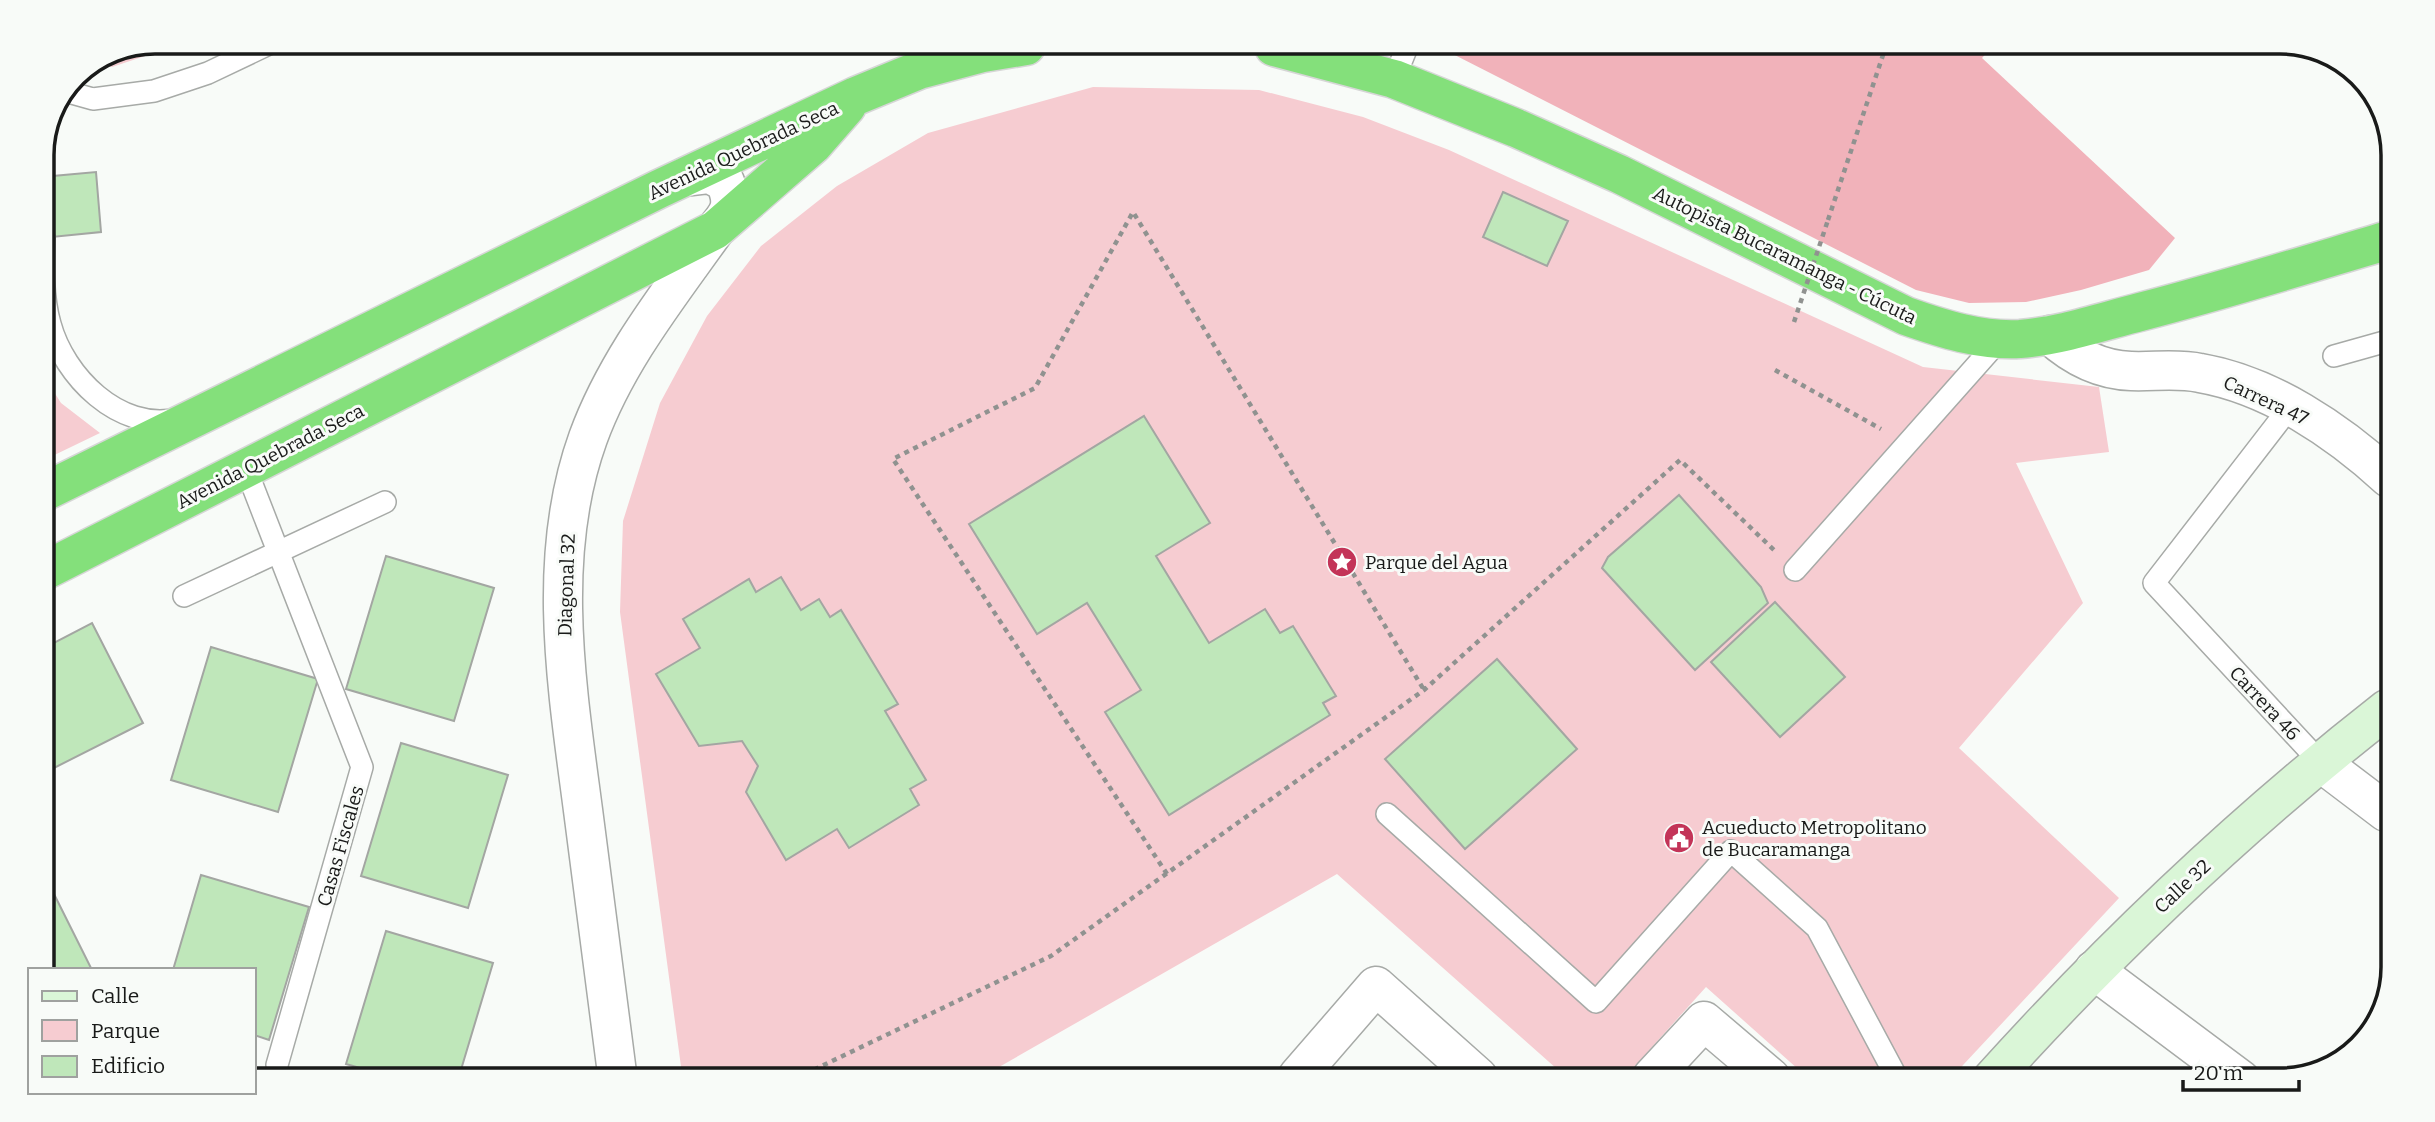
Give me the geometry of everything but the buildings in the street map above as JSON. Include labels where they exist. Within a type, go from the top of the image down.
[{"type":"highway","points":[[856,96],[919,70],[979,54]]},
{"type":"highway","name":"Autopista Bucaramanga - Cúcuta","points":[[1329,54],[1400,63],[1516,128],[1619,174],[1906,316],[1948,331],[1983,338],[2020,339],[2050,335],[2181,301],[2381,242]]},
{"type":"highway","name":"Avenida Quebrada Seca","points":[[54,488],[685,177],[856,96]]},
{"type":"highway","name":"Avenida Quebrada Seca","points":[[54,566],[715,230],[813,145],[856,96]]},
{"type":"street","name":"Diagonal 32","points":[[616,1068],[569,702],[562,621],[571,503],[588,437],[619,370],[727,216],[731,203],[725,182],[710,174],[685,177]]},
{"type":"street","name":"Carrera 47","points":[[2050,335],[2082,359],[2110,368],[2129,371],[2166,369],[2228,380],[2290,407],[2360,452],[2381,471]]},
{"type":"street","name":"Calle 32","points":[[2002,1068],[2094,970],[2246,826],[2381,714]]},
{"type":"street","name":"Carrera 46","points":[[2320,762],[2381,808]]},
{"type":"street","points":[[2094,970],[2225,1068]]},
{"type":"street","points":[[1300,1068],[1376,986],[1468,1068]]},
{"type":"street","points":[[1660,1068],[1704,1021],[1759,1068]]},
{"type":"lane","points":[[75,94],[93,99],[154,91],[208,73],[249,54]]},
{"type":"lane","points":[[54,334],[69,366],[99,399],[122,413],[171,421],[205,413]]},
{"type":"lane","points":[[1795,570],[2000,338]]},
{"type":"lane","points":[[2334,356],[2381,343]]},
{"type":"lane","name":"Carrera 46","points":[[2290,407],[2154,583],[2320,762]]},
{"type":"lane","name":"Casas Fiscales","points":[[246,469],[362,767],[277,1065]]},
{"type":"lane","points":[[184,596],[385,502]]},
{"type":"lane","points":[[1387,814],[1596,1002],[1731,851],[1817,928],[1892,1068]]},
{"type":"path","points":[[1794,322],[1883,54]]},
{"type":"path","points":[[1167,874],[894,459],[1035,387],[1133,212],[1424,690]]},
{"type":"path","points":[[1775,370],[1907,444]]},
{"type":"path","points":[[818,1068],[1051,956],[1424,690],[1681,460],[1795,570]]},
{"type":"green space","points":[[150,54],[109,66],[123,60]]},
{"type":"green space","name":"Parque del Agua","points":[[1093,87],[1259,90],[1363,117],[1449,150],[1923,367],[2099,387],[2109,452],[2016,463],[2083,603],[1959,748],[2119,898],[1960,1068],[1797,1068],[1706,987],[1633,1068],[1556,1068],[1337,874],[997,1068],[681,1068],[620,612],[623,521],[660,403],[707,316],[761,246],[837,186],[928,133]]},
{"type":"green space","points":[[54,392],[61,403],[100,433],[54,455]]},
{"type":"shaded area","points":[[1453,54],[1986,54],[1982,58],[2175,238],[2149,270],[2081,290],[2026,302],[1969,303],[1916,290]]},
{"type":"place","name":"Parque del Agua","points":[[1342,562]]},
{"type":"place","name":"Acueducto Metropolitano de Bucaramanga","points":[[1679,838]]}]
